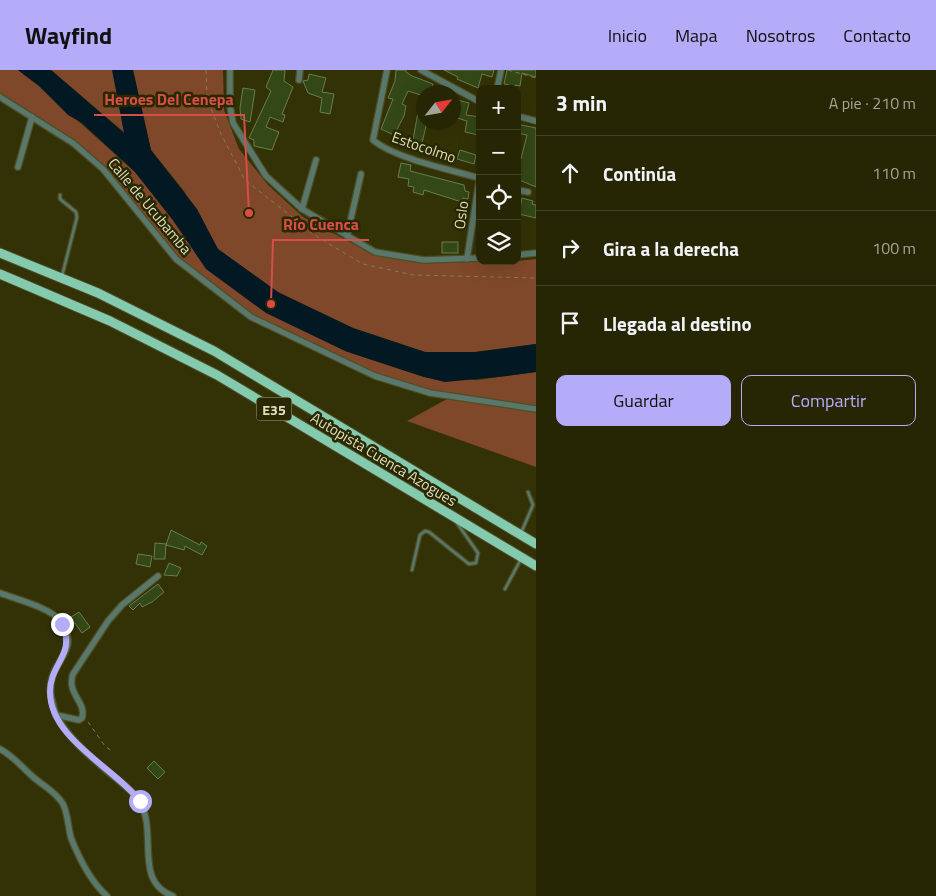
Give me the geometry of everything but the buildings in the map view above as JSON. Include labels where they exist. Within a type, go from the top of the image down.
[{"type":"highway","name":"Autopista Cuenca Azogues","points":[[0,253],[123,304],[236,363],[536,544]]},
{"type":"highway","name":"Autopista Cuenca Azogues","points":[[0,274],[110,321],[203,368],[536,566]]},
{"type":"street","points":[[230,70],[230,106],[233,123],[266,176],[302,209],[375,252],[395,257],[424,260],[476,258]]},
{"type":"street","points":[[299,80],[300,70]]},
{"type":"street","name":"Estocolmo","points":[[387,70],[373,140],[379,145],[422,162],[476,178]]},
{"type":"street","points":[[421,70],[476,100]]},
{"type":"street","points":[[498,85],[501,70]]},
{"type":"street","name":"Calle de Ucubamba","points":[[0,97],[74,143],[103,169],[176,260],[251,317],[376,376],[430,393],[536,409]]},
{"type":"street","points":[[18,167],[32,117]]},
{"type":"street","points":[[521,117],[536,121]]},
{"type":"street","points":[[302,209],[316,160]]},
{"type":"street","points":[[347,236],[361,174]]},
{"type":"street","points":[[521,191],[528,192]]},
{"type":"street","name":"Oslo","points":[[467,259],[476,199]]},
{"type":"street","points":[[521,255],[536,253]]},
{"type":"street","points":[[56,715],[79,720],[83,716],[82,708],[72,691],[70,681],[73,674],[108,621],[122,605],[158,576]]},
{"type":"street","points":[[0,593],[47,611],[62,624],[68,642],[67,650],[52,676],[50,693],[56,715],[70,735],[99,765],[131,790],[140,801],[148,833],[150,876],[155,886],[173,896]]},
{"type":"street","points":[[0,749],[19,761],[33,776],[51,790],[64,806],[71,837],[98,888],[107,896]]},
{"type":"lane","points":[[60,195],[60,199],[76,212],[77,217],[61,277]]},
{"type":"lane","points":[[520,534],[533,505],[528,492]]},
{"type":"lane","points":[[412,570],[420,535],[425,531],[429,532],[469,564],[476,563],[478,553],[453,518]]},
{"type":"lane","points":[[506,589],[522,558]]},
{"type":"path","points":[[206,70],[207,98],[221,134],[245,180],[319,238],[364,264],[413,275],[536,278]]},
{"type":"path","points":[[508,70],[536,78]]},
{"type":"path","points":[[83,716],[105,746],[113,752]]},
{"type":"shaded area","points":[[0,70],[18,70],[39,86],[135,172],[172,219],[345,351],[424,377],[477,380],[536,372],[536,409],[430,393],[375,376],[251,317],[176,259],[103,169],[73,143],[0,97]]},
{"type":"shaded area","points":[[51,70],[113,70],[125,133]]},
{"type":"shaded area","points":[[133,70],[223,70],[224,110],[239,149],[268,185],[303,217],[374,255],[420,263],[476,262],[476,265],[521,265],[521,261],[536,259],[536,344],[475,352],[425,352],[353,328],[278,293],[218,249],[184,191],[151,150]]},
{"type":"shaded area","points":[[447,399],[536,412],[536,467],[407,421]]},
{"type":"water","points":[[18,70],[51,70],[124,133],[112,70],[133,70],[151,150],[197,209],[218,249],[278,292],[353,328],[425,352],[475,352],[536,344],[536,372],[445,382],[345,351],[266,313],[206,269],[172,219],[135,172],[82,123],[68,115],[39,86]]},
{"type":"place","name":"Heroes Del Cenepa","points":[[249,213]]},
{"type":"place","name":"Río Cuenca","points":[[271,304]]},
{"type":"route","points":[[62,624],[68,642],[67,650],[52,676],[50,693],[58,720],[99,765],[131,790],[140,801]]}]
